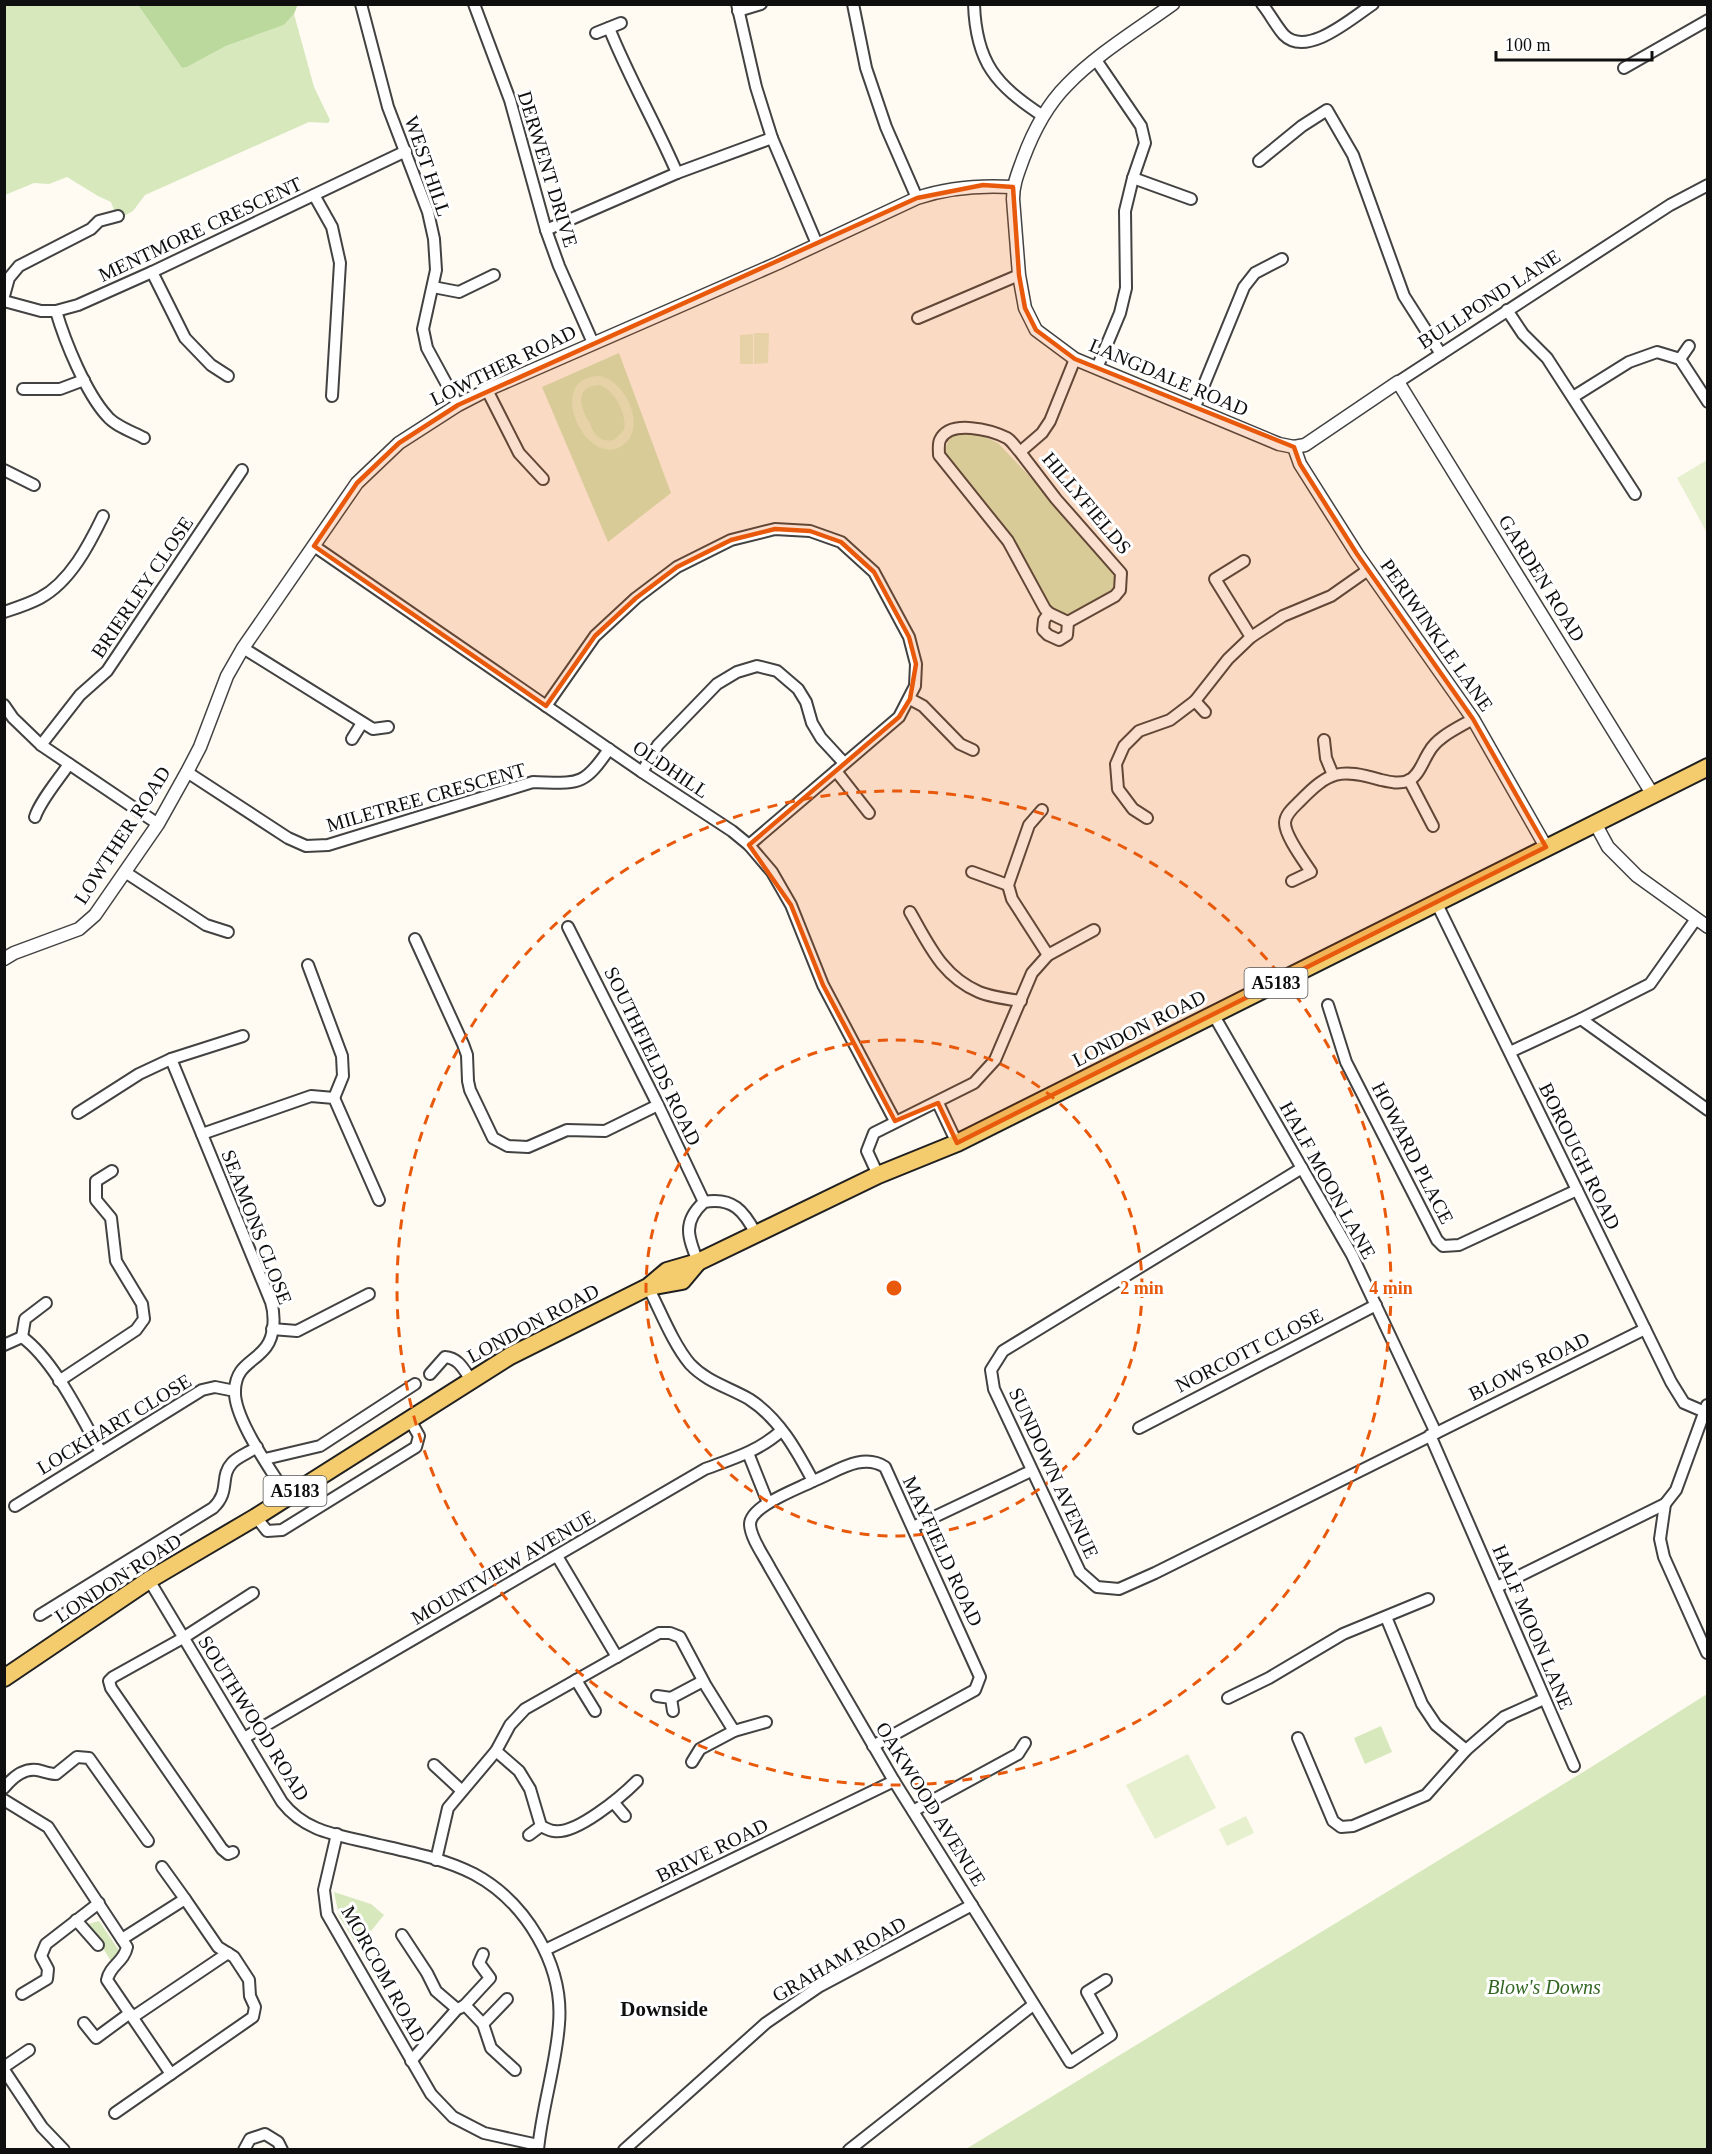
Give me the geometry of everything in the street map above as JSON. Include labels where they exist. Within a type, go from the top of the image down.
[{"type":"main road","name":"A5183","points":[[1595,823],[1707,767]]},
{"type":"main road","name":"LONDON ROAD","points":[[4,1678],[149,1581],[256,1517],[510,1356],[648,1287],[681,1281],[698,1262],[878,1175],[957,1143],[1595,823]]},
{"type":"street","name":"WEST HILL","points":[[361,4],[388,107],[428,212],[434,239],[436,270],[423,329],[427,348],[458,405]]},
{"type":"street","name":"DERWENT DRIVE","points":[[474,4],[510,100],[546,230],[559,266],[593,343]]},
{"type":"street","points":[[761,4],[737,8],[756,87],[772,138],[817,244]]},
{"type":"street","points":[[853,4],[866,68],[886,127],[917,198]]},
{"type":"street","points":[[974,4],[975,24],[982,54],[995,78],[1013,96],[1043,116]]},
{"type":"street","name":"LANGDALE ROAD","points":[[1173,4],[1096,60],[1066,85],[1032,135],[1013,186],[1018,274],[1025,308],[1036,330],[1075,359],[1279,444],[1294,447]]},
{"type":"street","points":[[1262,4],[1284,35],[1296,42],[1316,41],[1373,4]]},
{"type":"street","points":[[1624,68],[1707,20]]},
{"type":"street","points":[[596,33],[621,23]]},
{"type":"street","points":[[609,28],[625,66],[656,125],[676,173]]},
{"type":"street","points":[[1096,60],[1141,126],[1145,143],[1132,178],[1125,211],[1126,288],[1120,313],[1097,368]]},
{"type":"street","points":[[1259,161],[1325,106],[1353,155],[1404,296],[1441,354]]},
{"type":"street","points":[[546,230],[676,173],[772,138]]},
{"type":"street","name":"MENTMORE CRESCENT","points":[[4,301],[41,311],[56,311],[78,305],[405,152]]},
{"type":"street","points":[[1132,178],[1191,199]]},
{"type":"street","name":"BULLPOND LANE","points":[[1294,447],[1305,445],[1507,310],[1670,205],[1707,185]]},
{"type":"street","name":"LOWTHER ROAD","points":[[4,959],[14,953],[79,929],[95,915],[158,824],[187,772],[200,747],[227,675],[243,648],[357,483],[399,443],[458,405],[487,390],[917,198],[939,190],[961,187],[1013,186]]},
{"type":"street","points":[[314,195],[332,227],[340,262],[332,396]]},
{"type":"street","points":[[4,296],[9,278],[19,266],[91,229],[99,221],[118,216]]},
{"type":"street","points":[[1194,409],[1244,287],[1255,273],[1282,259]]},
{"type":"street","points":[[152,272],[185,338],[211,365],[228,376]]},
{"type":"street","points":[[918,318],[1018,274]]},
{"type":"street","points":[[433,287],[459,292],[494,275]]},
{"type":"street","points":[[1507,310],[1523,334],[1547,358],[1635,494]]},
{"type":"street","points":[[56,311],[62,331],[84,380],[108,418],[144,438]]},
{"type":"street","points":[[1680,359],[1689,346]]},
{"type":"street","points":[[1573,398],[1629,362],[1657,352],[1680,359],[1707,402]]},
{"type":"street","name":"HILLYFIELDS","points":[[1020,452],[1042,433],[1050,421],[1075,359]]},
{"type":"street","points":[[23,389],[60,389],[84,380]]},
{"type":"street","name":"GARDEN ROAD","points":[[1398,382],[1653,795]]},
{"type":"street","points":[[487,390],[519,453],[543,479]]},
{"type":"street","name":"HILLYFIELDS","points":[[965,428],[980,429],[1008,439],[1056,499],[1121,573],[1120,590],[1115,596],[1068,622],[1067,635],[1059,640],[1043,630],[1044,620],[1049,613],[1008,541],[939,455],[939,441],[948,431],[965,428]]},
{"type":"street","name":"PERIWINKLE LANE","points":[[1294,447],[1300,464],[1368,570],[1473,719],[1546,848]]},
{"type":"street","points":[[4,470],[34,485]]},
{"type":"street","name":"BRIERLEY CLOSE","points":[[41,745],[80,695],[107,671],[242,470]]},
{"type":"street","points":[[4,612],[41,598],[66,577],[94,535],[103,516]]},
{"type":"street","points":[[546,706],[596,636],[636,598],[677,567],[731,540],[775,529],[810,531],[841,542],[874,572],[909,637],[916,664],[915,686],[899,717],[749,845]]},
{"type":"street","name":"OLDHILL","points":[[314,546],[642,772],[732,831],[749,845],[772,872],[791,905],[824,985],[894,1121]]},
{"type":"street","points":[[1244,561],[1215,579],[1251,637]]},
{"type":"street","points":[[1147,818],[1133,809],[1118,789],[1116,764],[1124,746],[1139,731],[1170,720],[1195,701],[1228,659],[1251,637],[1283,616],[1331,596],[1368,570]]},
{"type":"street","points":[[1049,613],[1068,622]]},
{"type":"street","points":[[243,648],[373,729],[388,727]]},
{"type":"street","points":[[642,772],[658,745],[717,684],[737,672],[757,666],[777,671],[798,689],[806,702],[812,723],[869,813]]},
{"type":"street","points":[[910,699],[923,706],[960,744],[973,750]]},
{"type":"street","points":[[1195,701],[1205,712]]},
{"type":"street","points":[[4,705],[13,718],[41,745],[158,824]]},
{"type":"street","points":[[1292,881],[1311,872],[1288,835],[1285,824],[1288,813],[1316,784],[1341,773],[1359,773],[1394,783],[1409,780],[1419,770],[1436,742],[1473,719]]},
{"type":"street","points":[[352,739],[362,723]]},
{"type":"street","points":[[1324,740],[1326,758],[1333,775]]},
{"type":"street","name":"MILETREE CRESCENT","points":[[187,772],[288,838],[306,846],[328,845],[533,782],[565,783],[582,780],[596,768],[609,749]]},
{"type":"street","points":[[35,817],[39,805],[69,764]]},
{"type":"street","points":[[1409,780],[1433,826]]},
{"type":"street","points":[[1042,810],[1029,825],[1008,885],[1012,899],[1048,956]]},
{"type":"street","points":[[1595,823],[1608,847],[1637,876],[1707,927]]},
{"type":"street","points":[[125,872],[206,925],[228,932]]},
{"type":"street","points":[[972,872],[1008,885]]},
{"type":"street","name":"BOROUGH ROAD","points":[[1436,902],[1645,1329],[1684,1402],[1706,1408]]},
{"type":"street","points":[[910,912],[935,956],[949,974],[980,992],[1021,1001]]},
{"type":"street","points":[[1510,1052],[1650,984],[1696,919]]},
{"type":"street","name":"SOUTHFIELDS ROAD","points":[[568,927],[704,1202]]},
{"type":"street","points":[[878,1175],[867,1151],[874,1133],[974,1083],[995,1060],[1032,973],[1048,956],[1094,930]]},
{"type":"street","points":[[415,939],[463,1044],[467,1055],[470,1090],[493,1138],[508,1146],[528,1147],[567,1130],[605,1131],[658,1105]]},
{"type":"street","points":[[308,965],[342,1056],[343,1076],[334,1098],[379,1200]]},
{"type":"street","name":"HOWARD PLACE","points":[[1328,1005],[1346,1062],[1437,1240],[1443,1246],[1459,1245],[1577,1190]]},
{"type":"street","name":"HALF MOON LANE","points":[[1213,1014],[1352,1255],[1433,1434],[1574,1766]]},
{"type":"street","points":[[1581,1019],[1707,1110]]},
{"type":"street","points":[[78,1113],[139,1074],[171,1059],[243,1036]]},
{"type":"street","name":"SEAMONS CLOSE","points":[[171,1059],[274,1312],[272,1329],[266,1346],[245,1364],[237,1378],[235,1391]]},
{"type":"street","points":[[202,1134],[311,1096],[334,1098]]},
{"type":"street","points":[[938,1103],[957,1143]]},
{"type":"street","name":"SUNDOWN AVENUE","points":[[1302,1168],[1003,1351],[991,1370],[994,1389],[1080,1572],[1097,1587],[1119,1589],[1433,1434]]},
{"type":"street","points":[[59,1381],[136,1330],[144,1319],[142,1304],[116,1261],[111,1218],[96,1200],[96,1181],[112,1171]]},
{"type":"street","points":[[698,1262],[688,1228],[692,1214],[704,1202],[717,1201],[739,1208],[746,1215],[756,1234]]},
{"type":"street","points":[[648,1287],[689,1362],[713,1383],[747,1398],[763,1409],[794,1445],[813,1481]]},
{"type":"street","points":[[272,1329],[297,1331],[369,1294]]},
{"type":"street","points":[[22,1337],[25,1319],[46,1303]]},
{"type":"street","name":"NORCOTT CLOSE","points":[[1139,1428],[1376,1305]]},
{"type":"street","name":"BLOWS ROAD","points":[[1433,1434],[1645,1329]]},
{"type":"street","points":[[22,1337],[35,1346],[59,1381],[101,1452]]},
{"type":"street","points":[[4,1346],[22,1337]]},
{"type":"street","points":[[429,1374],[445,1357],[450,1357],[460,1364],[471,1380]]},
{"type":"street","points":[[265,1460],[320,1446],[415,1384]]},
{"type":"street","name":"LOCKHART CLOSE","points":[[15,1506],[202,1390],[215,1387],[235,1391]]},
{"type":"street","points":[[235,1391],[237,1409],[286,1496]]},
{"type":"street","points":[[1497,1587],[1665,1504],[1676,1490],[1706,1408]]},
{"type":"street","points":[[256,1517],[267,1532],[282,1530],[416,1446],[419,1436],[410,1420]]},
{"type":"street","name":"MOUNTVIEW AVENUE","points":[[244,1738],[705,1469],[748,1453],[771,1440],[781,1431]]},
{"type":"street","name":"LONDON ROAD","points":[[40,1615],[213,1508],[222,1499],[226,1475],[231,1463],[257,1447]]},
{"type":"street","points":[[748,1453],[768,1503]]},
{"type":"street","name":"MAYFIELD ROAD","points":[[813,1481],[862,1460],[875,1461],[885,1467],[980,1677],[975,1690],[873,1746]]},
{"type":"street","points":[[913,1527],[1031,1471]]},
{"type":"street","name":"OAKWOOD AVENUE","points":[[813,1481],[768,1503],[753,1514],[750,1523],[752,1533],[894,1781],[1070,2062],[1111,2035],[1087,1992],[1106,1980]]},
{"type":"street","points":[[1665,1504],[1660,1539],[1664,1557],[1707,1653]]},
{"type":"street","points":[[557,1556],[617,1657]]},
{"type":"street","name":"SOUTHWOOD ROAD","points":[[149,1581],[282,1802],[291,1813],[310,1827],[436,1860],[473,1873],[498,1889],[525,1919],[546,1950],[555,1972],[560,2024],[538,2147]]},
{"type":"street","points":[[233,1852],[228,1854],[222,1849],[111,1688],[109,1681],[254,1593]]},
{"type":"street","points":[[1228,1698],[1269,1678],[1343,1634],[1428,1599]]},
{"type":"street","points":[[1386,1617],[1422,1704],[1436,1725],[1466,1750]]},
{"type":"street","points":[[436,1860],[448,1808],[496,1751],[510,1725],[525,1709],[659,1634],[670,1633],[680,1637],[734,1731]]},
{"type":"street","points":[[576,1680],[595,1711]]},
{"type":"street","points":[[657,1695],[670,1698],[703,1680]]},
{"type":"street","points":[[670,1698],[673,1711]]},
{"type":"street","points":[[1298,1738],[1333,1821],[1341,1827],[1353,1826],[1426,1795],[1466,1750],[1504,1717],[1544,1699]]},
{"type":"street","points":[[692,1762],[700,1749],[734,1731],[766,1722]]},
{"type":"street","points":[[913,1811],[1018,1754],[1025,1743]]},
{"type":"street","points":[[496,1751],[519,1771],[530,1789],[541,1826]]},
{"type":"street","points":[[4,1788],[20,1773],[39,1770],[56,1774],[77,1756],[89,1758],[148,1841]]},
{"type":"street","points":[[434,1765],[461,1790]]},
{"type":"street","points":[[541,1826],[555,1832],[570,1829],[614,1803],[637,1781]]},
{"type":"street","name":"BRIVE ROAD","points":[[546,1950],[894,1781]]},
{"type":"street","points":[[4,1800],[48,1827],[127,1947],[126,1956],[109,1970],[107,1980],[171,2074]]},
{"type":"street","points":[[614,1803],[625,1816]]},
{"type":"street","points":[[529,1835],[541,1826]]},
{"type":"street","name":"MORCOM ROAD","points":[[337,1834],[324,1890],[327,1914],[431,2094],[453,2117],[484,2133],[538,2147]]},
{"type":"street","points":[[116,2113],[253,2017],[255,2007],[250,1996],[249,1980],[234,1957],[218,1947],[162,1867]]},
{"type":"street","points":[[122,1940],[185,1899]]},
{"type":"street","points":[[22,1994],[47,1979],[48,1968],[41,1956],[46,1944],[99,1903]]},
{"type":"street","name":"GRAHAM ROAD","points":[[624,2150],[766,2023],[820,1986],[972,1905]]},
{"type":"street","points":[[76,1920],[98,1945]]},
{"type":"street","name":"MORCOM ROAD","points":[[402,1935],[436,1991],[483,2024],[491,2048],[515,2070]]},
{"type":"street","points":[[84,2024],[96,2038],[228,1953]]},
{"type":"street","name":"MORCOM ROAD","points":[[411,2061],[490,1978],[479,1963],[483,1954]]},
{"type":"street","points":[[483,2024],[507,1999]]},
{"type":"street","points":[[849,2150],[1033,2005]]},
{"type":"street","points":[[29,2050],[4,2069],[42,2127],[64,2150]]},
{"type":"street","points":[[244,2150],[250,2139],[265,2134],[278,2142],[282,2150]]},
{"type":"highlighted area","points":[[983,185],[1013,187],[1019,275],[1025,308],[1036,330],[1075,359],[1294,447],[1300,464],[1357,554],[1473,719],[1546,847],[957,1143],[938,1103],[895,1121],[823,985],[791,905],[749,845],[899,717],[910,699],[916,664],[909,637],[874,572],[841,542],[810,531],[775,529],[731,540],[677,567],[636,598],[595,636],[546,706],[314,546],[357,483],[399,443],[458,405],[917,198]]},
{"type":"green space","points":[[298,4],[294,14],[284,25],[226,46],[182,68],[138,5]]},
{"type":"green space","points":[[5,5],[138,5],[182,68],[226,46],[284,25],[294,14],[314,87],[330,120],[328,123],[309,122],[145,195],[133,211],[124,216],[121,211],[114,210],[111,202],[67,177],[49,184],[34,183],[5,195]]},
{"type":"green space","points":[[754,333],[769,333],[768,363],[754,364]]},
{"type":"green space","points":[[753,334],[753,364],[740,364],[740,335]]},
{"type":"green space","points":[[619,353],[671,493],[608,542],[542,387]]},
{"type":"green space","points":[[599,376],[609,380],[625,396],[634,419],[633,430],[629,440],[620,447],[607,449],[594,444],[583,433],[572,404],[574,391],[583,380]],"holes":[[[599,385],[605,387],[619,403],[624,417],[624,430],[614,440],[603,440],[596,435],[586,416],[581,399],[582,394],[591,387]]]},
{"type":"green space","points":[[969,433],[998,443],[1106,557],[1116,571],[1117,584],[1112,592],[1066,615],[1056,613],[1049,607],[1013,539],[949,462],[946,447],[949,441],[954,434]]},
{"type":"green space","points":[[1707,460],[1708,530],[1706,531],[1677,478]]},
{"type":"green space","name":"Blow's Downs","points":[[1707,1694],[1707,2149],[966,2149],[1593,1766]]},
{"type":"green space","points":[[1381,1726],[1392,1752],[1365,1764],[1354,1738]]},
{"type":"green space","points":[[1188,1754],[1216,1808],[1155,1839],[1126,1785]]},
{"type":"green space","points":[[1246,1816],[1254,1833],[1227,1846],[1219,1829]]},
{"type":"green space","points":[[334,1892],[371,1904],[384,1915],[358,1947],[339,1916]]},
{"type":"green space","points":[[99,1921],[120,1952],[117,1958],[111,1961],[88,1924]]},
{"type":"district","name":"Downside","points":[[664,2009]]}]
